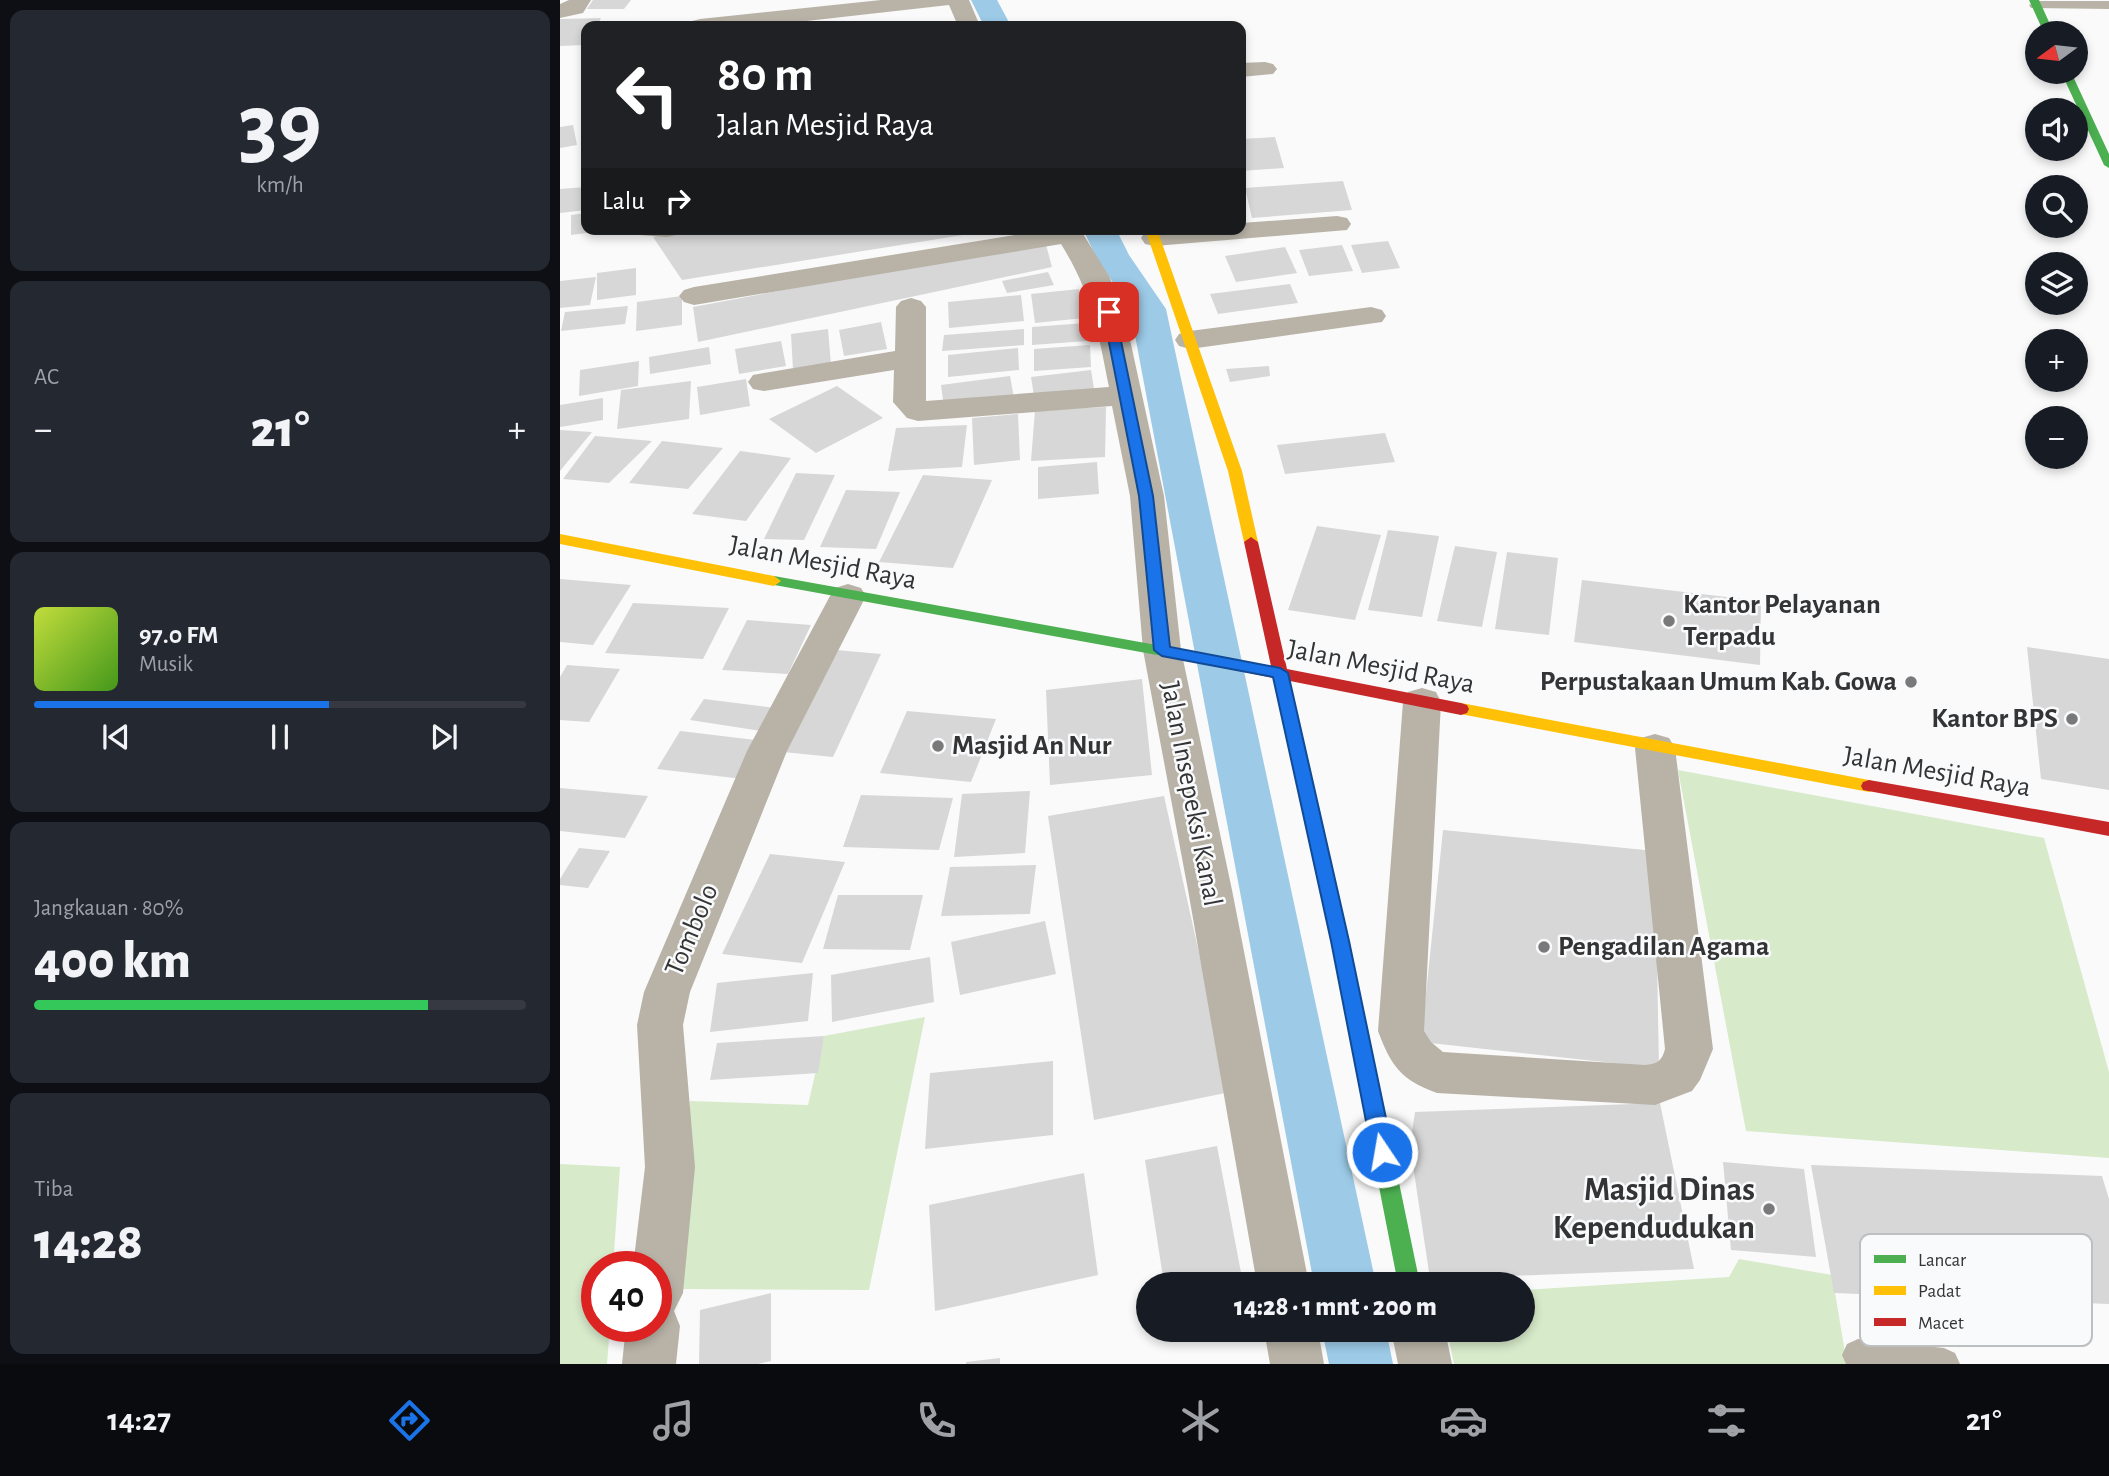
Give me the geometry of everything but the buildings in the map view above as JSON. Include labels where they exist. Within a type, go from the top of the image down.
[{"type":"street","points":[[560,11],[575,8],[580,0]]},
{"type":"street","points":[[747,21],[944,0]]},
{"type":"street","points":[[958,0],[967,21]]},
{"type":"street","points":[[2035,3],[2043,21]]},
{"type":"street","points":[[1246,70],[1265,69]]},
{"type":"street","points":[[2072,84],[2109,165]]},
{"type":"street","points":[[1246,229],[1337,224]]},
{"type":"street","points":[[694,296],[1050,235]]},
{"type":"street","name":"Jalan Insepeksi Kanal","points":[[1069,235],[1094,275],[1109,312],[1126,395],[1146,496],[1210,890],[1281,1272]]},
{"type":"street","points":[[1153,235],[1235,471],[1274,672],[1340,941],[1407,1272]]},
{"type":"street","points":[[911,307],[909,402],[918,411],[1126,395]]},
{"type":"street","points":[[1190,340],[1371,316]]},
{"type":"street","points":[[764,382],[910,358]]},
{"type":"street","name":"Jalan Mesjid Raya","points":[[560,539],[848,596],[1170,652],[1654,748],[2109,829]]},
{"type":"street","name":"Tombolo","points":[[661,1251],[670,1167],[660,1026],[667,992],[767,751],[848,596]]},
{"type":"street","points":[[1422,702],[1401,1031],[1409,1052],[1423,1066],[1437,1072],[1645,1086],[1664,1084],[1677,1076],[1685,1065],[1689,1049],[1654,748]]},
{"type":"street","points":[[649,1364],[651,1342]]},
{"type":"street","points":[[1293,1342],[1297,1364]]},
{"type":"street","points":[[1420,1342],[1425,1364]]},
{"type":"lane","points":[[2035,3],[2109,5]]},
{"type":"lane","points":[[1858,1355],[1944,1364]]},
{"type":"green space","points":[[1678,770],[2044,838],[2109,1072],[2109,1158],[1746,1131]]},
{"type":"green space","points":[[925,1017],[869,1290],[679,1289],[690,1101],[808,1105],[824,1036]]},
{"type":"green space","points":[[560,1164],[620,1167],[614,1251],[581,1251],[581,1342],[609,1342],[607,1364],[560,1364]]},
{"type":"green space","points":[[1739,1259],[1832,1275],[1847,1364],[1454,1364],[1449,1342],[1535,1342],[1535,1289],[1729,1277]]},
{"type":"waterway","points":[[984,0],[994,21]]},
{"type":"waterway","points":[[1102,235],[1148,309],[1343,1272]]},
{"type":"waterway","points":[[1356,1342],[1361,1364]]},
{"type":"traffic: fast","points":[[2034,0],[2044,21]]},
{"type":"traffic: fast","points":[[2072,84],[2109,165]]},
{"type":"traffic: fast","points":[[774,581],[1201,658]]},
{"type":"traffic: fast","points":[[1299,758],[1340,941],[1407,1272]]},
{"type":"traffic: slow","points":[[1153,235],[1235,471],[1251,542]]},
{"type":"traffic: slow","points":[[560,539],[774,581]]},
{"type":"traffic: slow","points":[[1461,709],[1869,786]]},
{"type":"traffic: jam","points":[[1251,542],[1299,758]]},
{"type":"traffic: jam","points":[[1201,658],[1461,709]]},
{"type":"traffic: jam","points":[[1869,786],[2109,829]]},
{"type":"place","name":"Kantor Pelayanan Terpadu","points":[[1669,621]]},
{"type":"place","name":"Perpustakaan Umum Kab. Gowa","points":[[1911,682]]},
{"type":"place","name":"Kantor BPS","points":[[2072,719]]},
{"type":"place","name":"Masjid An Nur","points":[[938,746]]},
{"type":"place","name":"Pengadilan Agama","points":[[1544,947]]},
{"type":"place","name":"Masjid Dinas Kependudukan","points":[[1769,1209]]},
{"type":"route","points":[[1109,312],[1146,496],[1162,650],[1280,673],[1340,941],[1382,1152]]}]
